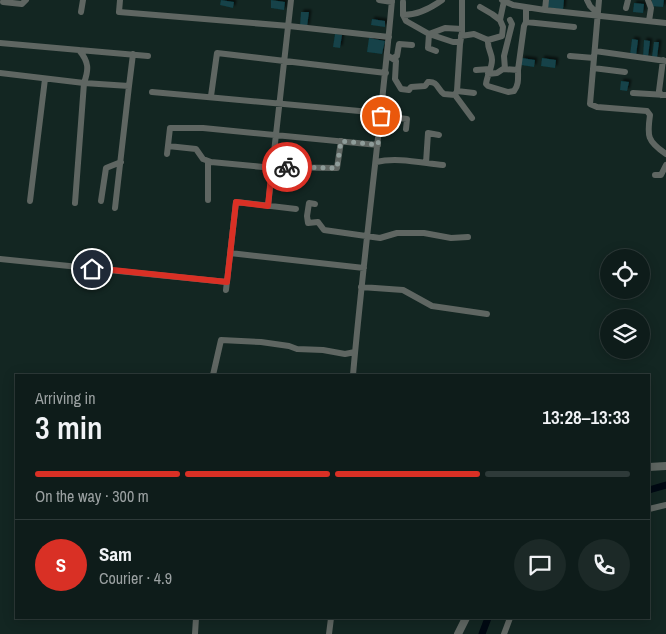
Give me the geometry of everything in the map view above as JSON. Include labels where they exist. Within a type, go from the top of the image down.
[{"type":"street","points":[[3,2],[22,4],[26,0]]},
{"type":"street","points":[[81,12],[82,0]]},
{"type":"street","points":[[120,0],[119,12],[289,26],[389,37]]},
{"type":"street","points":[[268,206],[292,0]]},
{"type":"street","points":[[354,374],[361,287],[386,73],[390,57],[389,37],[392,1],[379,0]]},
{"type":"street","points":[[403,15],[410,15],[421,11],[442,0]]},
{"type":"street","points":[[462,0],[456,93],[472,118]]},
{"type":"street","points":[[429,34],[445,28],[461,35],[474,34],[488,40],[502,36],[503,0],[526,8],[598,14],[666,23]]},
{"type":"street","points":[[545,10],[546,0]]},
{"type":"street","points":[[587,0],[598,14]]},
{"type":"street","points":[[599,0],[590,104],[597,107],[647,112],[650,115],[647,134],[650,140],[666,154]]},
{"type":"street","points":[[626,8],[628,0]]},
{"type":"street","points":[[648,0],[651,8],[650,21]]},
{"type":"street","points":[[403,2],[403,15],[406,21],[429,34],[453,42],[461,35]]},
{"type":"street","points":[[480,7],[492,14],[501,24]]},
{"type":"street","points":[[505,69],[504,56],[512,24],[510,20],[511,14],[519,7]]},
{"type":"street","points":[[488,40],[488,50],[492,56],[486,84],[508,92],[514,91],[517,88],[526,22],[526,8]]},
{"type":"street","points":[[501,24],[510,20]]},
{"type":"street","points":[[526,22],[574,27]]},
{"type":"street","points":[[429,34],[428,48],[436,51]]},
{"type":"street","points":[[0,42],[148,56]]},
{"type":"street","points":[[390,57],[397,56],[399,44],[412,45]]},
{"type":"street","points":[[75,203],[84,83],[88,64],[86,58],[79,50]]},
{"type":"street","points":[[211,96],[217,53],[386,73]]},
{"type":"street","points":[[115,208],[133,54]]},
{"type":"street","points":[[570,56],[594,55],[665,61],[659,91],[664,95]]},
{"type":"street","points":[[390,57],[396,61],[396,79],[401,89],[409,90],[411,87],[425,86],[428,82],[431,82],[439,86],[444,94],[474,93]]},
{"type":"street","points":[[593,68],[625,72]]},
{"type":"street","points":[[476,70],[497,73],[505,69],[518,70]]},
{"type":"street","points":[[0,73],[84,83],[129,86]]},
{"type":"street","points":[[30,201],[45,78]]},
{"type":"street","points":[[152,92],[211,96],[381,115],[408,119],[406,129]]},
{"type":"street","points":[[633,93],[664,95]]},
{"type":"street","points":[[167,154],[170,128],[203,128],[378,145]]},
{"type":"street","points":[[426,163],[428,133],[439,135]]},
{"type":"street","points":[[168,146],[196,149],[203,159],[208,161],[272,166],[337,168],[341,141]]},
{"type":"street","points":[[376,162],[385,160],[443,165]]},
{"type":"street","points":[[208,161],[208,200]]},
{"type":"street","points":[[101,201],[106,168],[120,162]]},
{"type":"street","points":[[661,175],[666,165]]},
{"type":"street","points":[[226,290],[236,202],[296,209]]},
{"type":"street","points":[[315,204],[308,204],[308,223],[318,222],[324,230],[380,238],[397,233],[424,233],[451,238],[468,237]]},
{"type":"street","points":[[230,253],[364,268]]},
{"type":"street","points":[[0,259],[227,282]]},
{"type":"street","points":[[361,287],[403,290],[432,306],[486,314]]},
{"type":"street","points":[[213,374],[221,340],[261,342],[297,349],[324,350],[345,354],[355,352]]},
{"type":"street","points":[[650,467],[666,466]]},
{"type":"street","points":[[650,509],[666,505]]},
{"type":"street","points":[[195,634],[196,619]]},
{"type":"street","points":[[329,634],[331,619]]},
{"type":"street","points":[[458,634],[466,619]]},
{"type":"street","points":[[504,634],[510,619]]},
{"type":"building","points":[[221,0],[234,2],[233,8],[220,5]]},
{"type":"building","points":[[271,0],[285,2],[284,10],[271,8]]},
{"type":"building","points":[[548,0],[564,0],[563,10],[547,7]]},
{"type":"building","points":[[652,0],[664,0],[663,7],[651,6]]},
{"type":"building","points":[[634,3],[644,4],[643,13],[633,12]]},
{"type":"building","points":[[301,12],[309,12],[307,27],[300,26]]},
{"type":"building","points":[[372,19],[385,21],[385,27],[371,25]]},
{"type":"building","points":[[335,34],[342,35],[340,48],[333,47]]},
{"type":"building","points":[[369,38],[385,41],[382,54],[367,52]]},
{"type":"building","points":[[632,39],[638,40],[636,56],[630,55]]},
{"type":"building","points":[[644,40],[650,41],[648,57],[643,57]]},
{"type":"building","points":[[654,42],[659,42],[657,58],[652,57]]},
{"type":"building","points":[[522,58],[535,60],[534,67],[521,65]]},
{"type":"building","points":[[542,58],[556,60],[555,68],[541,66]]},
{"type":"building","points":[[621,81],[629,82],[627,91],[620,90]]},
{"type":"waterway","points":[[650,490],[666,485]]},
{"type":"waterway","points":[[482,634],[488,619]]},
{"type":"way so far","points":[[287,167],[337,168],[341,141],[378,145],[381,116]]},
{"type":"route","points":[[92,269],[227,282],[236,202],[268,206],[272,166],[287,167]]}]
